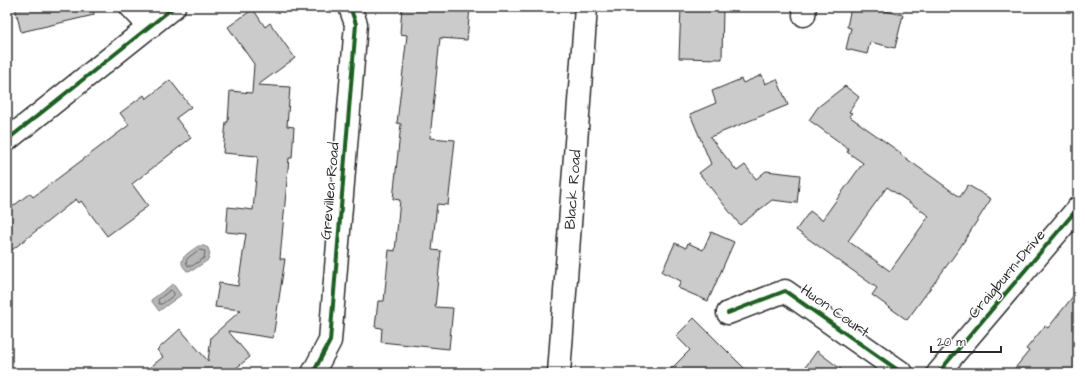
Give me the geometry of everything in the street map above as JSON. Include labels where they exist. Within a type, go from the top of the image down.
[{"type":"street","points":[[131,7],[150,27]]},
{"type":"street","points":[[7,140],[174,7]]},
{"type":"street","name":"Grevillea Road","points":[[313,373],[330,341],[356,24],[350,7]]},
{"type":"street","name":"Black Road","points":[[559,373],[586,7]]},
{"type":"street","name":"Craigburn Drive","points":[[938,373],[1078,208]]},
{"type":"street","name":"Huon Court","points":[[728,313],[785,291],[902,373]]},
{"type":"water","points":[[198,246],[208,248],[210,254],[208,260],[193,270],[187,271],[183,267],[182,260],[187,254]]},
{"type":"water","points":[[173,284],[181,295],[159,311],[151,300]]},
{"type":"building","points":[[15,7],[93,7],[94,15],[21,32]]},
{"type":"building","points":[[402,7],[470,7],[467,40],[440,38],[430,138],[455,140],[448,205],[437,204],[432,250],[441,251],[435,307],[453,308],[449,349],[381,342],[382,328],[375,327],[378,301],[384,301],[389,250],[395,251],[400,200],[393,199],[401,124],[397,123],[407,35],[400,34]]},
{"type":"building","points":[[681,7],[723,7],[722,59],[679,58]]},
{"type":"building","points":[[851,7],[868,7],[903,15],[895,48],[870,42],[867,54],[846,49],[851,28],[847,27]]},
{"type":"building","points":[[253,9],[265,27],[270,23],[295,58],[258,85],[290,87],[287,126],[294,127],[292,158],[289,158],[280,259],[285,259],[273,338],[228,331],[250,357],[230,373],[143,373],[163,357],[157,350],[180,329],[208,361],[211,337],[241,310],[215,307],[219,283],[238,286],[246,234],[226,232],[228,207],[253,210],[258,156],[223,153],[226,122],[228,122],[230,91],[252,93],[254,64],[228,27]]},
{"type":"building","points":[[762,75],[765,84],[777,79],[788,105],[710,137],[737,171],[745,165],[756,179],[766,171],[800,175],[797,203],[772,200],[740,225],[699,173],[711,164],[690,114],[716,103],[712,91],[741,79],[743,83]]},
{"type":"building","points":[[170,80],[191,107],[176,118],[191,138],[132,184],[148,206],[107,236],[81,201],[79,203],[76,199],[7,254],[7,211],[30,193],[33,197],[129,125],[120,113],[144,95],[146,99]]},
{"type":"building","points":[[845,86],[859,97],[849,112],[852,113],[849,116],[960,197],[968,185],[991,199],[959,249],[907,320],[872,295],[877,288],[796,230],[810,211],[822,220],[863,163],[847,152],[849,149],[809,120],[818,107]],"holes":[[[887,187],[929,216],[890,271],[848,241]]]},
{"type":"building","points":[[711,232],[734,242],[708,301],[678,288],[681,281],[662,272],[675,243],[686,248],[688,243],[703,250]]},
{"type":"building","points":[[1078,290],[1078,373],[1011,373],[1029,351],[1026,349],[1045,326],[1048,328]]},
{"type":"building","points":[[694,318],[749,373],[667,373],[690,350],[676,336]]},
{"type":"building","points":[[817,351],[846,373],[801,373]]},
{"type":"cycle path","points":[[7,140],[174,7]]},
{"type":"cycle path","points":[[313,373],[330,341],[356,24],[350,7]]},
{"type":"cycle path","points":[[938,373],[1078,208]]},
{"type":"cycle path","points":[[728,313],[785,291],[902,373]]}]
